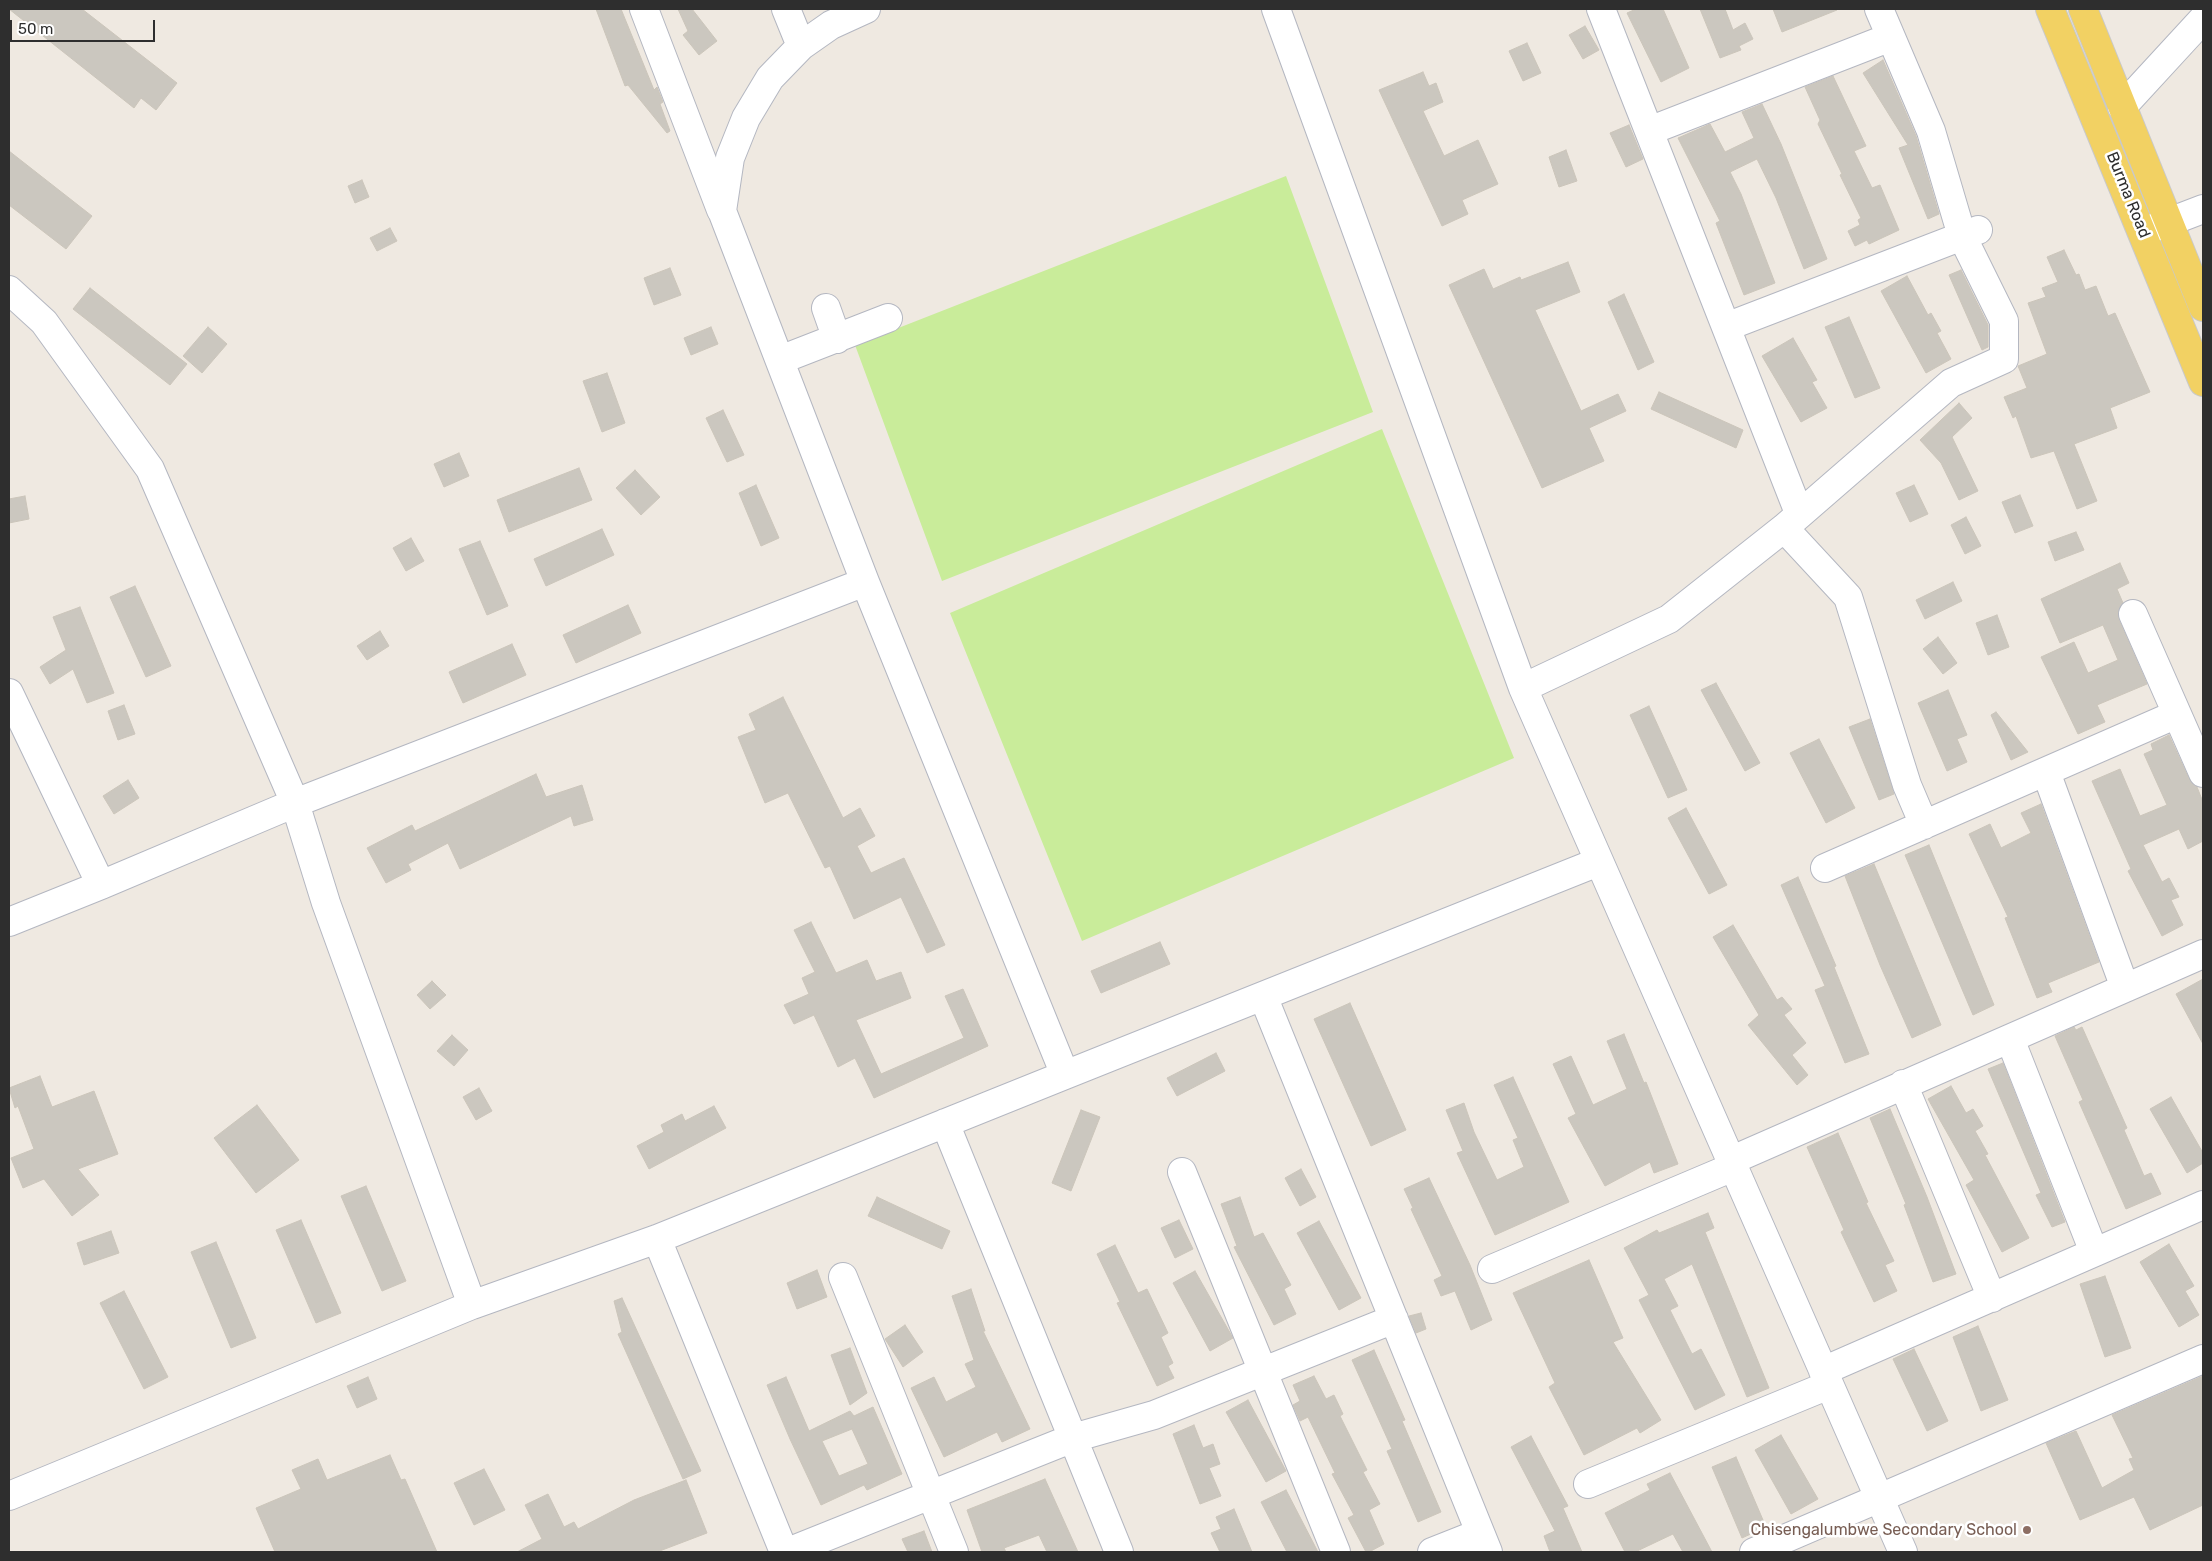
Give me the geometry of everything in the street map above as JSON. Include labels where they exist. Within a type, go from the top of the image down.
[{"type":"main road","name":"Burma Road","points":[[2050,9],[2203,382]]},
{"type":"main road","name":"Burma Road","points":[[2083,9],[2203,307]]},
{"type":"street","points":[[644,9],[865,582],[1065,1075]]},
{"type":"street","points":[[786,9],[802,46]]},
{"type":"street","points":[[722,211],[730,158],[746,118],[770,78],[802,46],[830,25],[866,9]]},
{"type":"street","points":[[1276,9],[1523,688],[1902,1552]]},
{"type":"street","points":[[1601,9],[1726,327],[1791,521],[1848,597],[1907,785],[1924,825]]},
{"type":"street","points":[[1523,688],[1669,619],[1791,521],[1951,383],[2004,359],[2004,321],[1931,131],[1879,9]]},
{"type":"street","points":[[2122,107],[2203,19]]},
{"type":"street","points":[[1649,130],[1890,37]]},
{"type":"street","points":[[2143,232],[2203,209]]},
{"type":"street","points":[[1726,327],[1970,233]]},
{"type":"street","points":[[9,290],[44,322],[150,469],[294,802],[326,904],[472,1305]]},
{"type":"street","points":[[826,308],[837,338]]},
{"type":"street","points":[[780,360],[888,318]]},
{"type":"street","points":[[9,922],[101,885],[294,802],[865,582]]},
{"type":"street","points":[[2133,614],[2203,773]]},
{"type":"street","points":[[9,692],[101,885]]},
{"type":"street","points":[[1825,868],[2177,714]]},
{"type":"street","points":[[2046,772],[2125,988]]},
{"type":"street","points":[[9,1496],[472,1305],[656,1239],[1598,862]]},
{"type":"street","points":[[1492,1269],[1731,1164],[1903,1084],[2203,954]]},
{"type":"street","points":[[1263,996],[1484,1543],[1432,1552]]},
{"type":"street","points":[[2010,1039],[2094,1252]]},
{"type":"street","points":[[1903,1084],[1992,1298]]},
{"type":"street","points":[[945,1123],[1119,1552]]},
{"type":"street","points":[[1182,1172],[1336,1552]]},
{"type":"street","points":[[1588,1484],[1826,1378],[1992,1298],[2203,1204]]},
{"type":"street","points":[[656,1239],[784,1552]]},
{"type":"street","points":[[843,1277],[954,1552]]},
{"type":"street","points":[[788,1552],[1073,1438],[1154,1415],[1394,1319]]},
{"type":"street","points":[[1754,1552],[2203,1360]]},
{"type":"green space","points":[[1286,176],[1373,412],[942,581],[855,345]]},
{"type":"green space","points":[[1382,429],[1514,758],[1082,941],[950,613]]},
{"type":"building","points":[[9,9],[82,9],[177,83],[156,110],[141,98],[134,108]]},
{"type":"building","points":[[596,9],[621,9],[654,90],[657,87],[663,102],[660,104],[670,131],[667,133],[628,85],[625,86]]},
{"type":"building","points":[[678,9],[692,9],[717,41],[699,55],[683,35],[688,31]]},
{"type":"building","points":[[1636,9],[1663,9],[1689,68],[1661,82],[1627,13]]},
{"type":"building","points":[[1700,9],[1725,9],[1733,30],[1745,23],[1753,39],[1739,46],[1741,50],[1720,58]]},
{"type":"building","points":[[1773,9],[1837,9],[1837,10],[1782,32]]},
{"type":"building","points":[[1585,26],[1599,50],[1583,59],[1569,35]]},
{"type":"building","points":[[1527,43],[1541,73],[1523,81],[1509,51]]},
{"type":"building","points":[[1883,60],[1916,136],[1939,214],[1928,219],[1899,148],[1908,145],[1863,73]]},
{"type":"building","points":[[1423,72],[1429,86],[1436,83],[1443,102],[1423,111],[1444,156],[1478,140],[1498,184],[1462,200],[1468,214],[1442,226],[1379,90]]},
{"type":"building","points":[[1833,76],[1866,146],[1854,151],[1872,188],[1880,185],[1899,230],[1869,244],[1867,240],[1855,246],[1848,231],[1860,225],[1858,220],[1861,218],[1818,124],[1820,120],[1805,87]]},
{"type":"building","points":[[1762,104],[1781,144],[1827,259],[1804,269],[1776,198],[1757,159],[1730,172],[1741,194],[1775,283],[1744,295],[1716,223],[1720,221],[1678,138],[1710,124],[1725,152],[1754,138],[1742,112]]},
{"type":"building","points":[[1629,125],[1643,159],[1626,167],[1610,133]]},
{"type":"building","points":[[1566,150],[1577,181],[1559,187],[1549,157]]},
{"type":"building","points":[[9,151],[92,216],[66,249],[9,205]]},
{"type":"building","points":[[362,180],[369,197],[355,203],[348,186]]},
{"type":"building","points":[[390,228],[397,241],[377,251],[370,238]]},
{"type":"building","points":[[2064,250],[2076,275],[2079,274],[2085,290],[2096,286],[2108,316],[2115,313],[2150,392],[2110,408],[2117,428],[2074,444],[2097,501],[2077,509],[2054,451],[2031,458],[2016,416],[2013,418],[2004,397],[2027,388],[2018,366],[2047,354],[2028,303],[2046,297],[2042,288],[2058,282],[2047,257]]},
{"type":"building","points":[[1568,262],[1580,292],[1535,310],[1581,411],[1618,394],[1626,411],[1589,428],[1604,461],[1542,488],[1449,285],[1484,269],[1493,289],[1520,277],[1521,280]]},
{"type":"building","points":[[670,268],[681,295],[654,305],[644,278]]},
{"type":"building","points":[[1961,270],[1988,325],[1988,347],[1982,350],[1949,275]]},
{"type":"building","points":[[1907,276],[1928,315],[1931,313],[1941,331],[1937,333],[1951,359],[1926,373],[1881,291]]},
{"type":"building","points":[[90,288],[187,364],[170,385],[73,309]]},
{"type":"building","points":[[1624,294],[1654,362],[1638,370],[1608,302]]},
{"type":"building","points":[[1849,317],[1880,388],[1855,398],[1825,327]]},
{"type":"building","points":[[208,327],[227,344],[202,373],[183,356]]},
{"type":"building","points":[[711,327],[718,344],[691,355],[684,338]]},
{"type":"building","points":[[1793,338],[1817,380],[1812,382],[1827,408],[1801,422],[1762,356]]},
{"type":"building","points":[[607,373],[625,423],[602,432],[583,381]]},
{"type":"building","points":[[1659,392],[1743,430],[1736,448],[1651,409]]},
{"type":"building","points":[[1959,403],[1972,418],[1952,437],[1978,491],[1959,500],[1941,463],[1920,440]]},
{"type":"building","points":[[723,410],[744,455],[727,462],[706,418]]},
{"type":"building","points":[[459,453],[469,476],[444,487],[434,464]]},
{"type":"building","points":[[579,468],[592,500],[509,532],[497,500]]},
{"type":"building","points":[[635,470],[660,497],[641,515],[616,488]]},
{"type":"building","points":[[756,485],[779,538],[761,546],[739,493]]},
{"type":"building","points":[[1914,485],[1928,514],[1910,522],[1896,493]]},
{"type":"building","points":[[2020,495],[2033,526],[2015,533],[2002,502]]},
{"type":"building","points":[[25,496],[29,519],[9,523],[9,499]]},
{"type":"building","points":[[1966,517],[1981,546],[1965,554],[1951,525]]},
{"type":"building","points":[[602,529],[614,555],[546,586],[534,559]]},
{"type":"building","points":[[2076,532],[2084,550],[2055,561],[2048,542]]},
{"type":"building","points":[[411,538],[424,561],[406,571],[393,548]]},
{"type":"building","points":[[480,541],[508,606],[487,615],[459,549]]},
{"type":"building","points":[[2120,563],[2129,583],[2117,589],[2123,603],[2118,612],[2119,620],[2147,684],[2097,705],[2105,722],[2078,734],[2041,657],[2074,642],[2088,673],[2118,660],[2103,625],[2060,643],[2041,599]]},
{"type":"building","points":[[1953,582],[1962,601],[1925,619],[1916,600]]},
{"type":"building","points":[[135,586],[171,666],[146,677],[110,597]]},
{"type":"building","points":[[628,605],[641,633],[576,663],[563,635]]},
{"type":"building","points":[[80,607],[114,693],[87,703],[73,669],[50,684],[40,667],[66,650],[53,617]]},
{"type":"building","points":[[1997,615],[2009,647],[1988,655],[1976,623]]},
{"type":"building","points":[[380,631],[389,646],[367,660],[357,646]]},
{"type":"building","points":[[1938,637],[1957,663],[1943,674],[1923,649]]},
{"type":"building","points":[[512,644],[526,675],[463,703],[449,672]]},
{"type":"building","points":[[1716,683],[1760,763],[1745,771],[1701,690]]},
{"type":"building","points":[[1948,690],[1967,735],[1957,739],[1967,762],[1947,771],[1918,703]]},
{"type":"building","points":[[783,697],[843,818],[860,808],[875,836],[857,846],[871,873],[904,858],[945,945],[927,953],[901,897],[854,919],[830,866],[825,868],[788,793],[765,803],[738,737],[756,730],[749,714]]},
{"type":"building","points":[[124,705],[135,734],[118,740],[108,711]]},
{"type":"building","points":[[1649,706],[1687,790],[1668,798],[1630,715]]},
{"type":"building","points":[[1996,712],[2028,752],[2011,760],[1991,715]]},
{"type":"building","points":[[1870,719],[1894,794],[1879,800],[1849,727]]},
{"type":"building","points":[[2169,735],[2189,779],[2197,787],[2203,802],[2203,841],[2188,849],[2179,829],[2143,845],[2162,882],[2169,878],[2179,897],[2171,900],[2183,925],[2162,936],[2128,871],[2131,869],[2092,781],[2120,769],[2140,816],[2167,805],[2144,754],[2153,750],[2151,744]]},
{"type":"building","points":[[1819,739],[1855,808],[1826,823],[1790,753]]},
{"type":"building","points":[[536,774],[546,797],[582,785],[593,820],[574,826],[571,816],[460,869],[448,843],[408,864],[411,870],[386,883],[367,848],[412,825],[415,831]]},
{"type":"building","points":[[128,780],[139,798],[114,814],[103,796]]},
{"type":"building","points":[[2041,804],[2099,962],[2048,983],[2052,992],[2037,998],[2005,918],[2008,917],[1969,834],[1990,824],[2001,848],[2031,833],[2021,813]]},
{"type":"building","points":[[1686,808],[1727,885],[1709,894],[1668,818]]},
{"type":"building","points":[[1929,845],[1994,1005],[1973,1015],[1905,855]]},
{"type":"building","points":[[1874,864],[1941,1025],[1912,1038],[1880,965],[1845,876]]},
{"type":"building","points":[[1798,877],[1836,966],[1834,967],[1869,1054],[1845,1063],[1815,990],[1825,986],[1781,885]]},
{"type":"building","points":[[811,922],[836,973],[867,960],[876,981],[901,972],[911,998],[856,1020],[881,1074],[964,1038],[945,996],[963,989],[988,1046],[874,1098],[855,1058],[838,1067],[814,1015],[794,1024],[784,1005],[809,994],[802,978],[815,972],[794,930]]},
{"type":"building","points":[[1733,925],[1777,1000],[1782,997],[1792,1009],[1784,1015],[1806,1043],[1792,1055],[1808,1075],[1797,1085],[1748,1025],[1759,1015],[1713,937]]},
{"type":"building","points":[[1160,942],[1170,964],[1101,993],[1091,971]]},
{"type":"building","points":[[2203,979],[2203,1044],[2176,994]]},
{"type":"building","points":[[432,981],[446,995],[430,1009],[417,995]]},
{"type":"building","points":[[1350,1003],[1406,1130],[1371,1146],[1314,1019]]},
{"type":"building","points":[[2074,1027],[2076,1030],[2082,1027],[2127,1128],[2124,1130],[2144,1176],[2151,1173],[2161,1194],[2126,1209],[2079,1102],[2083,1100],[2055,1036]]},
{"type":"building","points":[[1624,1034],[1644,1083],[1646,1082],[1678,1164],[1654,1173],[1650,1162],[1605,1186],[1568,1118],[1576,1114],[1553,1064],[1571,1056],[1593,1105],[1627,1089],[1607,1041]]},
{"type":"building","points":[[452,1035],[468,1050],[454,1066],[437,1051]]},
{"type":"building","points":[[1216,1053],[1225,1071],[1177,1096],[1167,1078]]},
{"type":"building","points":[[2003,1063],[2065,1222],[2052,1227],[2036,1195],[2041,1193],[1988,1069]]},
{"type":"building","points":[[40,1076],[52,1107],[94,1091],[118,1154],[78,1169],[99,1195],[72,1216],[44,1179],[23,1188],[11,1158],[34,1149],[18,1106],[15,1108],[9,1088]]},
{"type":"building","points":[[1513,1077],[1569,1202],[1495,1235],[1457,1153],[1463,1151],[1446,1110],[1464,1103],[1474,1132],[1497,1180],[1524,1167],[1513,1140],[1518,1138],[1494,1085]]},
{"type":"building","points":[[1951,1086],[1966,1113],[1973,1109],[1983,1126],[1975,1131],[1988,1154],[1985,1155],[2029,1238],[2002,1252],[1966,1185],[1974,1180],[1928,1099]]},
{"type":"building","points":[[479,1088],[492,1111],[476,1120],[463,1097]]},
{"type":"building","points":[[2171,1097],[2203,1153],[2203,1163],[2187,1173],[2150,1109]]},
{"type":"building","points":[[257,1105],[299,1160],[256,1193],[214,1138]]},
{"type":"building","points":[[714,1106],[726,1128],[649,1169],[637,1146],[664,1132],[661,1125],[682,1114],[685,1121]]},
{"type":"building","points":[[1890,1109],[1927,1197],[1956,1274],[1933,1282],[1904,1205],[1906,1204],[1870,1118]]},
{"type":"building","points":[[1081,1110],[1100,1117],[1071,1191],[1052,1183]]},
{"type":"building","points":[[1838,1133],[1868,1202],[1866,1203],[1894,1261],[1885,1265],[1897,1291],[1874,1302],[1841,1232],[1844,1230],[1807,1147]]},
{"type":"building","points":[[1301,1169],[1316,1197],[1300,1206],[1285,1178]]},
{"type":"building","points":[[1429,1178],[1470,1265],[1492,1320],[1471,1330],[1455,1291],[1441,1296],[1434,1280],[1442,1276],[1411,1209],[1413,1208],[1404,1189]]},
{"type":"building","points":[[366,1186],[406,1281],[382,1291],[341,1196]]},
{"type":"building","points":[[877,1197],[950,1231],[942,1249],[868,1216]]},
{"type":"building","points":[[1240,1197],[1254,1237],[1263,1233],[1291,1285],[1284,1289],[1296,1314],[1274,1325],[1234,1247],[1237,1246],[1221,1204]]},
{"type":"building","points":[[1708,1213],[1714,1228],[1705,1232],[1769,1388],[1747,1397],[1692,1264],[1664,1279],[1678,1306],[1670,1310],[1692,1354],[1701,1349],[1725,1395],[1695,1410],[1639,1300],[1649,1295],[1624,1248],[1657,1230],[1659,1233]]},
{"type":"building","points":[[301,1220],[341,1313],[316,1323],[276,1230]]},
{"type":"building","points":[[1179,1220],[1193,1249],[1175,1258],[1161,1228]]},
{"type":"building","points":[[1319,1221],[1361,1298],[1339,1310],[1297,1233]]},
{"type":"building","points":[[111,1231],[119,1253],[84,1265],[77,1243]]},
{"type":"building","points":[[216,1242],[256,1338],[231,1348],[191,1252]]},
{"type":"building","points":[[2169,1244],[2194,1286],[2185,1291],[2199,1315],[2179,1327],[2140,1262]]},
{"type":"building","points":[[1115,1245],[1138,1293],[1147,1289],[1168,1333],[1161,1337],[1173,1363],[1168,1366],[1174,1378],[1157,1386],[1117,1303],[1120,1302],[1097,1254]]},
{"type":"building","points":[[1589,1260],[1623,1338],[1613,1342],[1661,1420],[1640,1433],[1637,1428],[1584,1455],[1549,1387],[1555,1383],[1513,1293]]},
{"type":"building","points":[[817,1270],[827,1297],[797,1309],[787,1283]]},
{"type":"building","points":[[1195,1271],[1233,1338],[1210,1351],[1173,1283]]},
{"type":"building","points":[[2105,1276],[2131,1348],[2105,1357],[2080,1284]]},
{"type":"building","points":[[971,1289],[985,1331],[983,1331],[1030,1429],[1002,1442],[997,1432],[944,1457],[911,1388],[934,1377],[946,1402],[976,1387],[965,1364],[974,1360],[952,1296]]},
{"type":"building","points":[[124,1291],[168,1377],[144,1389],[100,1303]]},
{"type":"building","points":[[622,1298],[701,1471],[683,1479],[618,1334],[622,1332],[614,1301]]},
{"type":"building","points":[[1421,1313],[1426,1329],[1416,1333],[1409,1316]]},
{"type":"building","points":[[905,1325],[923,1352],[903,1367],[885,1339]]},
{"type":"building","points":[[1978,1326],[2008,1400],[1981,1411],[1953,1337]]},
{"type":"building","points":[[850,1348],[867,1393],[850,1405],[831,1355]]},
{"type":"building","points":[[1914,1349],[1948,1421],[1927,1431],[1893,1359]]},
{"type":"building","points":[[1374,1350],[1405,1420],[1402,1421],[1441,1512],[1418,1522],[1387,1451],[1392,1449],[1352,1360]]},
{"type":"building","points":[[1314,1376],[1326,1399],[1334,1395],[1343,1414],[1340,1416],[1367,1470],[1363,1472],[1380,1504],[1369,1510],[1384,1544],[1369,1552],[1366,1552],[1348,1518],[1354,1515],[1332,1474],[1335,1473],[1308,1417],[1300,1421],[1293,1405],[1300,1401],[1293,1385]]},
{"type":"building","points":[[2203,1376],[2203,1505],[2150,1530],[2134,1497],[2080,1520],[2046,1443],[2076,1431],[2102,1488],[2134,1470],[2129,1459],[2133,1458],[2112,1415]]},
{"type":"building","points":[[368,1377],[377,1399],[357,1408],[347,1386]]},
{"type":"building","points":[[786,1377],[809,1431],[850,1411],[854,1416],[873,1407],[902,1474],[867,1490],[864,1485],[821,1505],[767,1385]],"holes":[[[852,1429],[868,1464],[839,1476],[822,1441]]]},
{"type":"building","points":[[1248,1400],[1286,1471],[1266,1482],[1226,1412]]},
{"type":"building","points":[[1194,1425],[1203,1448],[1213,1444],[1220,1464],[1209,1468],[1221,1496],[1200,1504],[1173,1434]]},
{"type":"building","points":[[1781,1435],[1818,1499],[1791,1514],[1755,1450]]},
{"type":"building","points":[[1531,1436],[1568,1506],[1563,1508],[1582,1552],[1550,1552],[1544,1536],[1555,1531],[1511,1447]]},
{"type":"building","points":[[390,1455],[401,1480],[405,1479],[437,1552],[275,1552],[256,1508],[301,1489],[292,1470],[318,1459],[327,1480]]},
{"type":"building","points":[[1736,1457],[1766,1527],[1742,1538],[1712,1467]]},
{"type":"building","points":[[484,1469],[505,1510],[474,1525],[454,1483]]},
{"type":"building","points":[[1670,1473],[1712,1552],[1683,1552],[1673,1534],[1635,1552],[1625,1552],[1605,1513],[1650,1490],[1647,1484]]},
{"type":"building","points":[[1045,1479],[1078,1552],[1047,1552],[1039,1535],[1004,1548],[1006,1552],[982,1552],[967,1510]]},
{"type":"building","points":[[686,1480],[707,1533],[657,1552],[517,1552],[542,1539],[525,1505],[548,1494],[564,1527],[574,1522],[578,1529],[634,1500]]},
{"type":"building","points":[[1286,1490],[1318,1552],[1287,1552],[1261,1502]]},
{"type":"building","points":[[1234,1509],[1252,1552],[1220,1552],[1211,1533],[1221,1529],[1216,1517]]},
{"type":"building","points":[[924,1531],[932,1552],[908,1552],[902,1539]]},
{"type":"place","name":"Chisengalumbwe Secondary School","points":[[2027,1530]]}]
